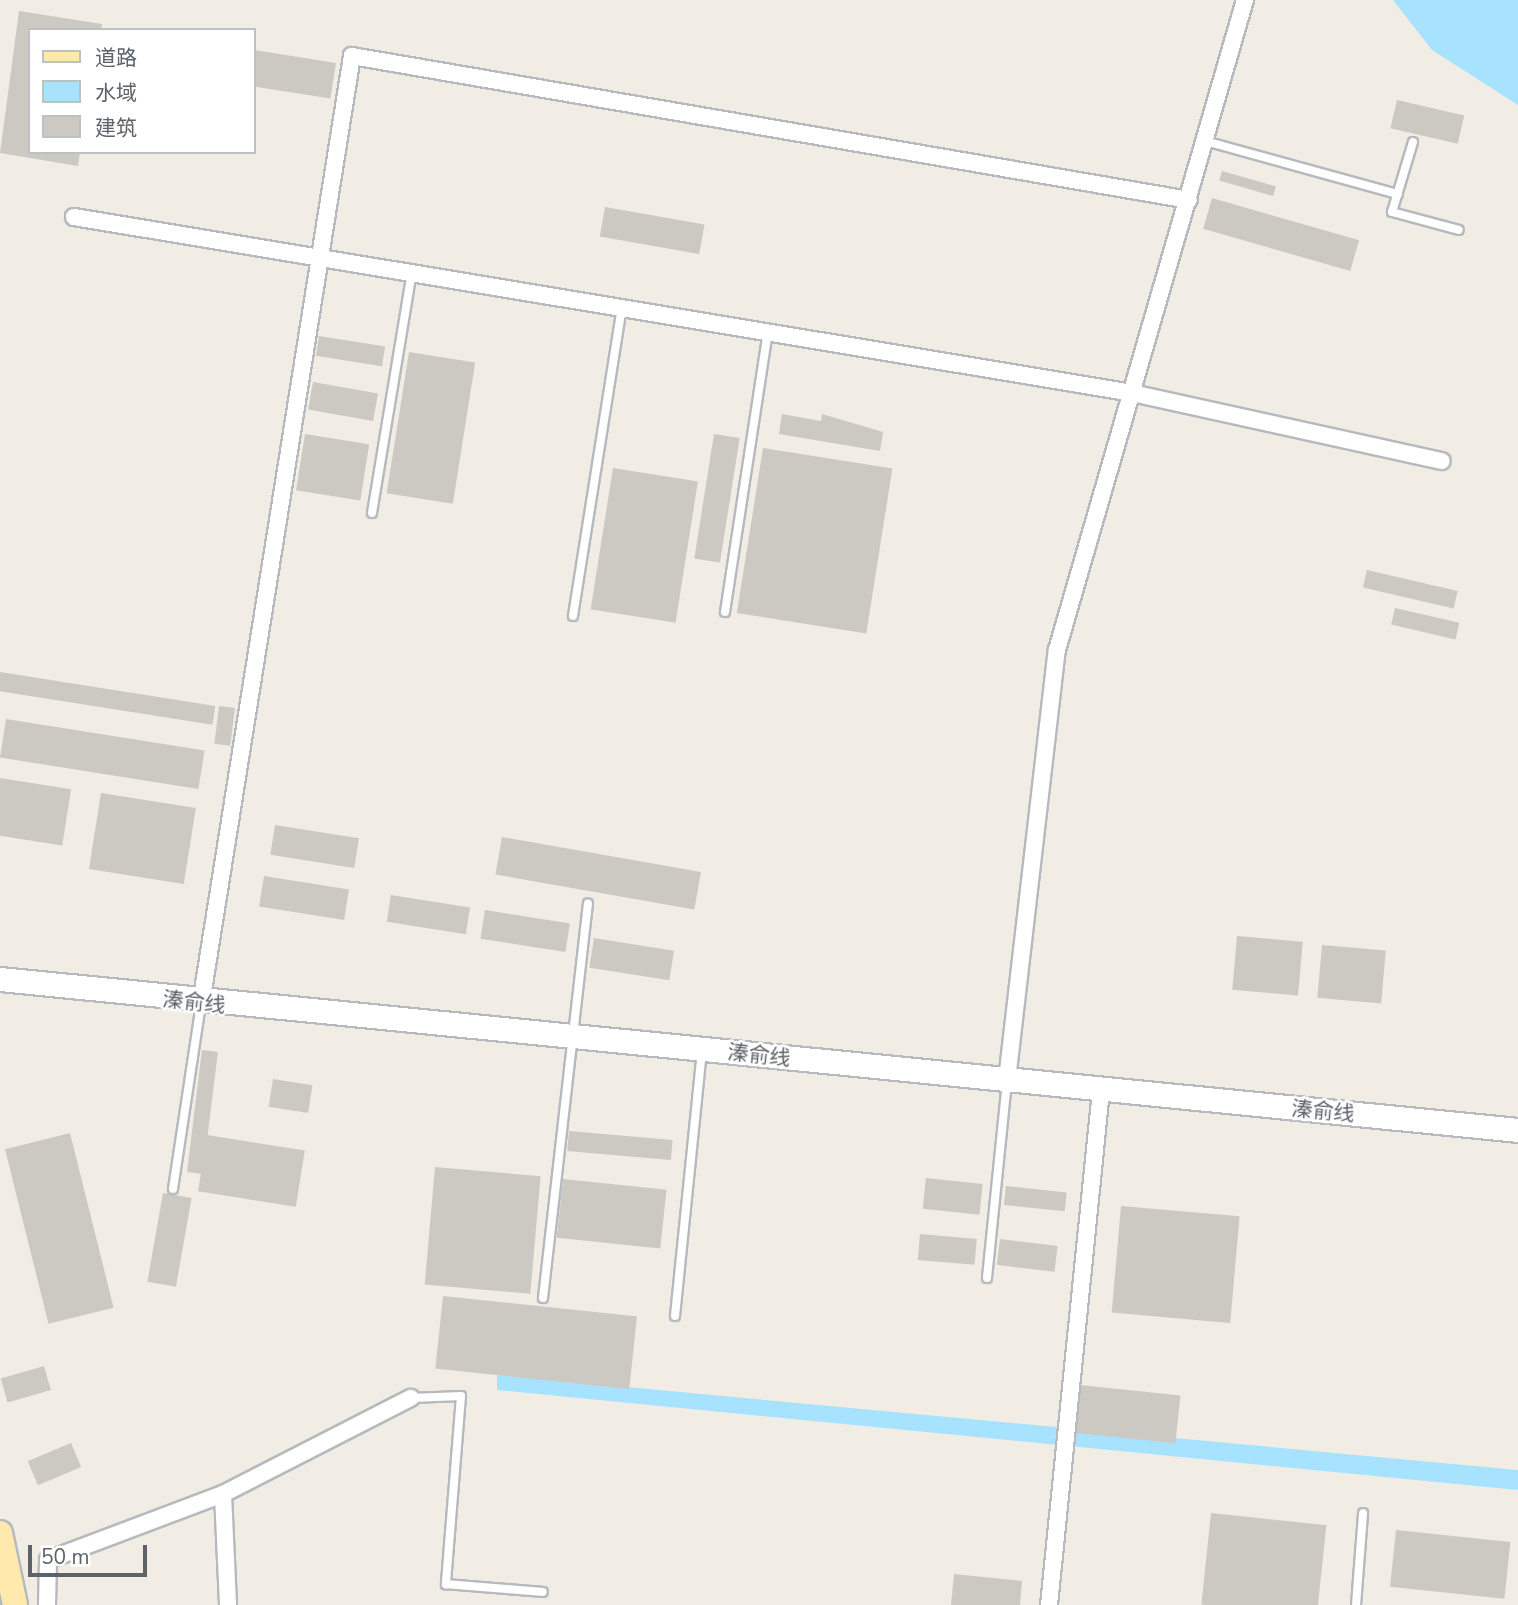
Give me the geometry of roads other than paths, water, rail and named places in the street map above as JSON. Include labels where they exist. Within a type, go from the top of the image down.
[{"type":"main road","name":"溱俞线","points":[[0,979],[201,1003],[702,1049],[1518,1130]]},
{"type":"main road","points":[[0,1533],[15,1605]]},
{"type":"street","points":[[1007,1080],[1057,650],[1245,0]]},
{"type":"street","points":[[201,1003],[352,56],[1189,200]]},
{"type":"street","points":[[74,217],[623,305],[1132,393],[1441,461]]},
{"type":"street","points":[[1049,1605],[1101,1090]]},
{"type":"street","points":[[47,1605],[48,1560],[223,1494],[411,1398]]},
{"type":"street","points":[[223,1494],[228,1605]]},
{"type":"lane","points":[[1205,141],[1398,194]]},
{"type":"lane","points":[[1413,142],[1392,212],[1459,230]]},
{"type":"lane","points":[[372,513],[412,272]]},
{"type":"lane","points":[[573,616],[623,305]]},
{"type":"lane","points":[[725,612],[768,330]]},
{"type":"lane","points":[[543,1297],[568,1037],[588,904]]},
{"type":"lane","points":[[173,1189],[201,1003]]},
{"type":"lane","points":[[675,1316],[702,1049]]},
{"type":"lane","points":[[987,1279],[1007,1080]]},
{"type":"lane","points":[[411,1398],[461,1396],[446,1584],[543,1592]]},
{"type":"lane","points":[[1356,1605],[1363,1513]]},
{"type":"water","points":[[1393,0],[1518,0],[1518,105],[1432,50]]},
{"type":"water","points":[[497,1375],[1518,1470],[1518,1490],[497,1390]]}]
